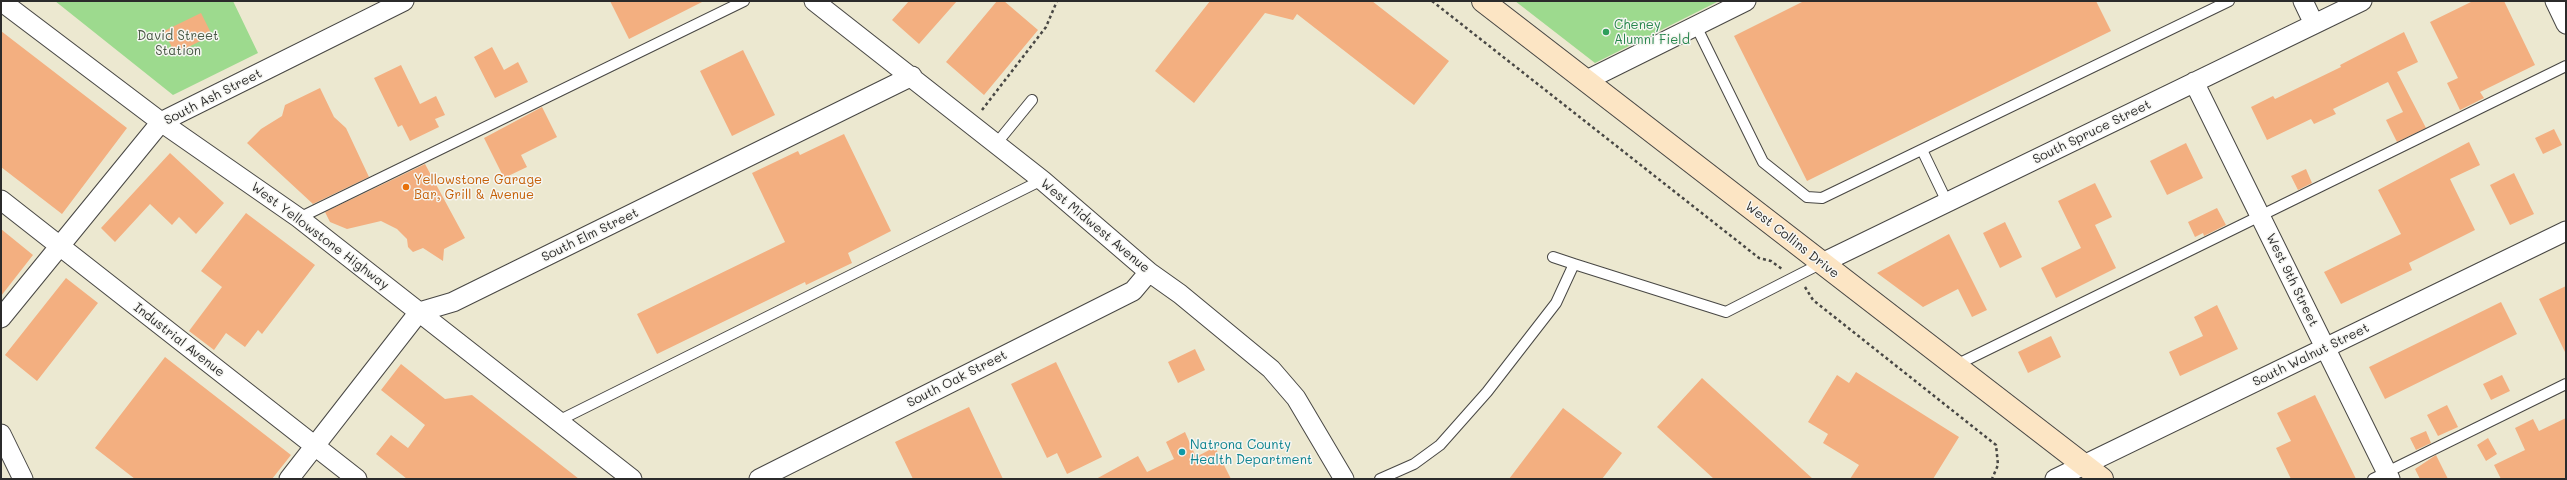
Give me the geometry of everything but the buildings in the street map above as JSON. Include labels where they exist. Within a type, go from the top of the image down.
[{"type":"main road","name":"West Collins Drive","points":[[1483,1],[2102,479]]},
{"type":"street","name":"West Yellowstone Highway","points":[[1,1],[161,122],[299,218],[632,479]]},
{"type":"street","name":"South Ash Street","points":[[1,318],[161,122],[404,1]]},
{"type":"street","name":"West Midwest Avenue","points":[[814,1],[912,76],[1042,180],[1149,272],[1180,294],[1271,370],[1296,398],[1344,479]]},
{"type":"street","points":[[1587,80],[1746,1]]},
{"type":"street","points":[[2303,1],[2314,24]]},
{"type":"street","name":"South Spruce Street","points":[[1822,263],[2362,1]]},
{"type":"street","points":[[2555,1],[2566,24]]},
{"type":"street","name":"South Elm Street","points":[[419,312],[453,302],[912,76]]},
{"type":"street","name":"West 9th Street","points":[[2194,82],[2325,348],[2383,477]]},
{"type":"street","name":"Industrial Avenue","points":[[1,200],[357,479]]},
{"type":"street","name":"South Walnut Street","points":[[2056,479],[2566,231]]},
{"type":"street","name":"South Oak Street","points":[[759,479],[1133,291],[1149,272]]},
{"type":"street","points":[[289,479],[419,312]]},
{"type":"street","points":[[1,434],[23,479]]},
{"type":"lane","points":[[299,218],[744,1]]},
{"type":"lane","points":[[1696,26],[1755,150],[1763,162],[1807,197],[1822,198],[2229,1]]},
{"type":"lane","points":[[1954,366],[2566,66]]},
{"type":"lane","points":[[996,144],[1032,100]]},
{"type":"lane","points":[[1922,150],[1947,202]]},
{"type":"lane","points":[[558,421],[1042,180]]},
{"type":"lane","points":[[1553,257],[1726,312],[1822,263]]},
{"type":"lane","points":[[1380,479],[1414,464],[1440,445],[1487,392],[1556,303],[1574,264]]},
{"type":"lane","points":[[2383,477],[2566,384]]},
{"type":"path","points":[[982,110],[1046,27],[1057,1]]},
{"type":"path","points":[[1432,1],[1759,258],[1771,261],[1794,277],[1808,290],[1813,300],[1996,445],[1998,465],[1992,479]]},
{"type":"green space","name":"David Street Station","points":[[55,1],[233,1],[258,53],[173,95]]},
{"type":"green space","name":"Cheney Alumni Field","points":[[1515,1],[1719,1],[1595,63]]},
{"type":"place","name":"Cheney Alumni Field","points":[[1606,32]]},
{"type":"place","name":"Yellowstone Garage Bar, Grill & Avenue","points":[[406,187]]},
{"type":"place","name":"Natrona County Health Department","points":[[1182,452]]}]
